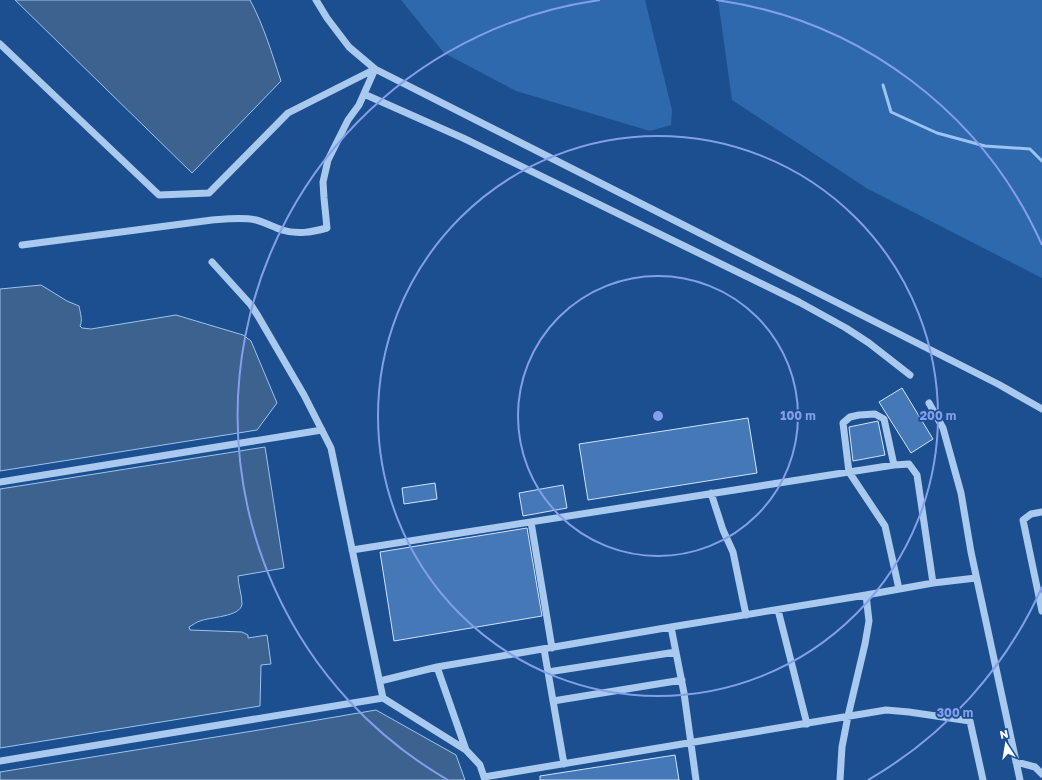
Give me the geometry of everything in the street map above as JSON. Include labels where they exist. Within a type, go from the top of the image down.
[{"type":"street","points":[[316,0],[327,18],[349,47],[375,69],[991,381],[1042,409]]},
{"type":"street","points":[[0,44],[159,195],[209,192],[288,113],[375,69]]},
{"type":"street","points":[[22,246],[236,218],[255,220],[293,233],[327,228],[323,182],[328,160],[348,120],[359,105],[375,69]]},
{"type":"street","points":[[364,94],[463,138],[799,302],[846,328],[869,343],[910,375]]},
{"type":"street","points":[[212,262],[251,305],[304,395],[331,448],[383,698]]},
{"type":"street","points":[[929,403],[943,428],[959,486],[976,578],[1020,780]]},
{"type":"street","points":[[894,465],[884,419],[875,414],[859,415],[850,417],[843,423],[849,472],[885,526],[899,589]]},
{"type":"street","points":[[0,482],[322,430]]},
{"type":"street","points":[[352,550],[894,465],[909,464],[917,475],[933,583]]},
{"type":"street","points":[[711,494],[723,530],[733,552],[746,615]]},
{"type":"street","points":[[1042,512],[1031,514],[1023,520],[1041,599],[1042,611]]},
{"type":"street","points":[[530,522],[552,648]]},
{"type":"street","points":[[380,681],[437,667],[933,583],[976,578]]},
{"type":"street","points":[[840,780],[842,747],[868,629],[869,621],[866,595]]},
{"type":"street","points":[[778,610],[806,724]]},
{"type":"street","points":[[671,627],[682,680],[696,780]]},
{"type":"street","points":[[544,649],[564,764]]},
{"type":"street","points":[[548,672],[676,652]]},
{"type":"street","points":[[437,667],[466,750]]},
{"type":"street","points":[[553,701],[682,680]]},
{"type":"street","points":[[0,761],[383,698],[466,750],[480,765],[484,778],[886,710],[970,721],[983,780]]},
{"type":"street","points":[[1016,762],[1035,768],[1042,774]]},
{"type":"shaded area","points":[[15,0],[250,0],[264,30],[281,81],[192,173]]},
{"type":"shaded area","points":[[401,0],[645,0],[672,110],[671,125],[650,131],[516,91],[444,53]]},
{"type":"shaded area","points":[[718,0],[1042,0],[1042,278],[868,189],[732,100]]},
{"type":"shaded area","points":[[41,285],[67,301],[79,306],[81,319],[80,326],[82,328],[91,329],[176,315],[243,335],[251,341],[277,403],[257,430],[0,471],[0,289]]},
{"type":"shaded area","points":[[265,447],[284,568],[238,576],[242,601],[240,608],[231,614],[200,621],[189,627],[190,630],[242,632],[248,635],[248,638],[267,635],[271,664],[261,665],[260,706],[0,748],[0,489]]},
{"type":"shaded area","points":[[376,710],[456,755],[465,780],[0,780],[0,772]]},
{"type":"building","points":[[902,388],[933,439],[911,453],[879,402]]},
{"type":"building","points":[[748,418],[757,473],[588,500],[579,444]]},
{"type":"building","points":[[878,421],[885,455],[853,461],[849,427]]},
{"type":"building","points":[[435,483],[437,499],[404,504],[402,488]]},
{"type":"building","points":[[563,485],[567,508],[523,516],[519,493]]},
{"type":"building","points":[[527,528],[542,616],[394,641],[380,552]]},
{"type":"building","points":[[675,755],[679,780],[540,780],[540,776]]},
{"type":"waterway","points":[[883,85],[891,112],[937,133],[985,146],[1030,149],[1042,161]]}]
